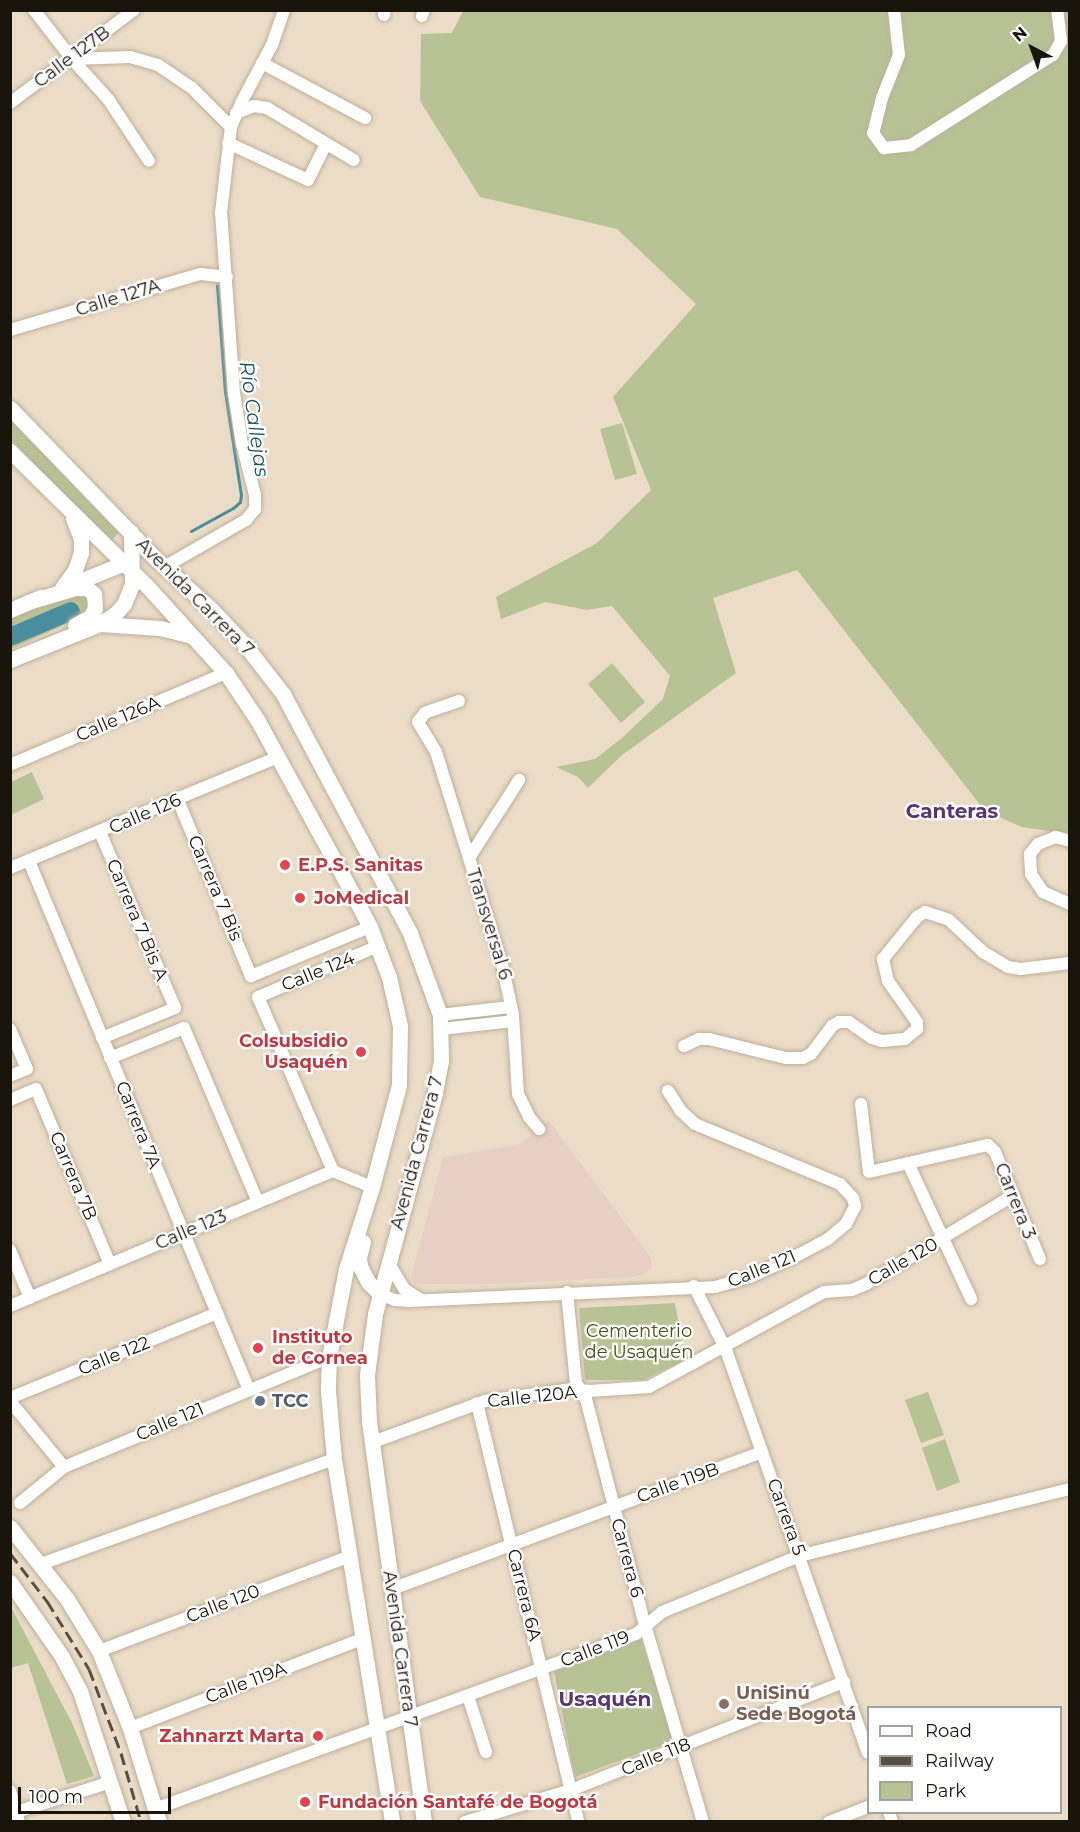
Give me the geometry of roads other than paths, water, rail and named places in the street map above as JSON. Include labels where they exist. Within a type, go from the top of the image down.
[{"type":"main road","name":"Avenida Carrera 7","points":[[10,408],[161,563],[245,645],[283,694],[410,933],[441,1022],[441,1061],[435,1094],[380,1294],[374,1319],[367,1375],[373,1443],[424,1821]]},
{"type":"main road","name":"Avenida Carrera 7","points":[[10,451],[129,565],[226,673],[278,757],[370,927],[396,1005],[400,1049],[399,1085],[372,1187],[346,1269],[329,1357],[334,1459],[392,1821]]},
{"type":"main road","points":[[62,588],[75,570],[81,553],[78,528],[67,507]]},
{"type":"main road","points":[[10,658],[97,625],[115,614],[129,594],[131,532]]},
{"type":"main road","points":[[10,610],[62,588],[129,565],[161,563]]},
{"type":"main road","points":[[10,658],[84,621],[90,617],[96,604],[91,591],[81,587],[31,601]]},
{"type":"main road","points":[[97,625],[160,628],[194,637]]},
{"type":"main road","points":[[380,1157],[374,1198],[359,1257],[368,1282],[380,1294]]},
{"type":"main road","points":[[10,1527],[67,1599],[99,1652],[130,1728],[157,1815]]},
{"type":"main road","points":[[10,1582],[62,1654],[80,1691],[113,1785],[123,1821]]},
{"type":"street","points":[[34,10],[108,99],[149,161]]},
{"type":"street","name":"Calle 127B","points":[[10,103],[134,10]]},
{"type":"street","points":[[894,10],[899,55],[882,98],[873,132],[884,148],[911,145],[1053,55],[1061,41],[1058,10]]},
{"type":"street","points":[[161,563],[252,515],[255,501],[234,393],[227,278],[220,213],[231,127],[262,63],[283,11]]},
{"type":"street","points":[[72,58],[130,57],[158,65],[192,88],[231,127]]},
{"type":"street","points":[[262,63],[364,118]]},
{"type":"street","points":[[236,113],[262,106],[354,160]]},
{"type":"street","points":[[228,143],[308,180],[326,144]]},
{"type":"street","name":"Calle 127A","points":[[10,330],[200,274],[227,278]]},
{"type":"street","name":"Calle 126A","points":[[10,765],[226,673]]},
{"type":"street","name":"Transversal 6","points":[[459,701],[425,713],[418,722],[436,752],[502,964],[513,1021],[518,1094],[529,1117],[539,1129]]},
{"type":"street","name":"Calle 126","points":[[10,868],[278,757]]},
{"type":"street","points":[[469,858],[519,780]]},
{"type":"street","name":"Carrera 7 Bis","points":[[178,800],[251,976]]},
{"type":"street","name":"Carrera 7 Bis A","points":[[100,832],[175,1008],[102,1038]]},
{"type":"street","points":[[1070,841],[1056,837],[1038,844],[1030,854],[1031,874],[1043,892],[1070,904]]},
{"type":"street","name":"Carrera 7A","points":[[29,861],[249,1390]]},
{"type":"street","points":[[684,1046],[699,1039],[709,1039],[786,1058],[802,1058],[811,1054],[832,1026],[839,1022],[849,1022],[872,1038],[882,1041],[905,1039],[916,1029],[917,1022],[888,981],[884,972],[883,959],[917,916],[925,912],[949,920],[983,952],[1008,967],[1021,969],[1070,963]]},
{"type":"street","name":"Calle 124","points":[[251,976],[370,927]]},
{"type":"street","name":"Calle 124","points":[[333,1171],[258,997],[378,946]]},
{"type":"street","points":[[441,1022],[511,1006]]},
{"type":"street","points":[[441,1022],[513,1021]]},
{"type":"street","points":[[110,1058],[184,1028],[258,1202]]},
{"type":"street","points":[[10,1029],[27,1069],[10,1076]]},
{"type":"street","name":"Carrera 7B","points":[[10,1100],[36,1089],[110,1264]]},
{"type":"street","name":"Calle 121","points":[[380,1294],[395,1300],[423,1300],[694,1286],[715,1287],[750,1277],[800,1254],[828,1239],[843,1227],[855,1206],[853,1198],[840,1184],[695,1124],[681,1111],[668,1091]]},
{"type":"street","points":[[861,1104],[869,1172],[908,1163],[971,1299]]},
{"type":"street","name":"Carrera 3","points":[[908,1163],[988,1144],[995,1152],[1011,1196],[1040,1259]]},
{"type":"street","points":[[333,1171],[372,1187]]},
{"type":"street","name":"Calle 123","points":[[10,1306],[333,1171]]},
{"type":"street","name":"Calle 120","points":[[724,1345],[824,1292],[852,1290],[866,1284],[1011,1196]]},
{"type":"street","points":[[10,1250],[30,1298]]},
{"type":"street","points":[[388,1262],[404,1289],[423,1300]]},
{"type":"street","name":"Carrera 5","points":[[694,1286],[724,1345],[867,1750]]},
{"type":"street","name":"Carrera 6","points":[[567,1292],[576,1383],[586,1399],[645,1625],[703,1821]]},
{"type":"street","name":"Calle 122","points":[[10,1399],[217,1313]]},
{"type":"street","name":"Calle 120A","points":[[373,1443],[477,1403],[572,1389],[581,1391],[649,1387],[724,1345]]},
{"type":"street","name":"Calle 121","points":[[20,1503],[64,1467],[329,1357]]},
{"type":"street","points":[[10,1399],[64,1467]]},
{"type":"street","name":"Carrera 6A","points":[[477,1403],[578,1821]]},
{"type":"street","name":"Calle 119B","points":[[392,1589],[762,1452]]},
{"type":"street","points":[[41,1564],[334,1459]]},
{"type":"street","name":"Calle 119","points":[[157,1815],[636,1634],[662,1612],[799,1556],[1070,1489]]},
{"type":"street","name":"Calle 120","points":[[99,1652],[348,1557]]},
{"type":"street","name":"Calle 119A","points":[[130,1728],[362,1639]]},
{"type":"street","name":"Calle 118","points":[[465,1821],[571,1790],[844,1682]]},
{"type":"street","points":[[468,1696],[486,1752]]},
{"type":"street","points":[[10,1791],[15,1816],[76,1795],[82,1790],[113,1785]]},
{"type":"street","points":[[829,1821],[867,1808]]},
{"type":"waterway","name":"Río Callejas","points":[[191,531],[233,508],[240,502],[241,495],[225,392],[217,285]]},
{"type":"waterway","name":"Río Callejas","points":[[10,637],[71,611]]},
{"type":"railway","points":[[10,1553],[47,1601],[89,1669],[121,1753],[141,1822]]},
{"type":"place","name":"E.P.S. Sanitas","points":[[285,865]]},
{"type":"place","name":"JoMedical","points":[[300,898]]},
{"type":"place","name":"Colsubsidio Usaquén","points":[[361,1052]]},
{"type":"place","name":"Instituto de Cornea","points":[[258,1348]]},
{"type":"place","name":"TCC","points":[[260,1401]]},
{"type":"place","name":"UniSinú Sede Bogotá","points":[[724,1704]]},
{"type":"place","name":"Zahnarzt Marta","points":[[318,1736]]},
{"type":"place","name":"Fundación Santafé de Bogotá","points":[[305,1802]]},
{"type":"district","name":"Canteras","points":[[952,811]]},
{"type":"district","name":"Usaquén","points":[[605,1699]]},
{"type":"park label","name":"Cementerio de Usaquén","points":[[639,1342]]}]
